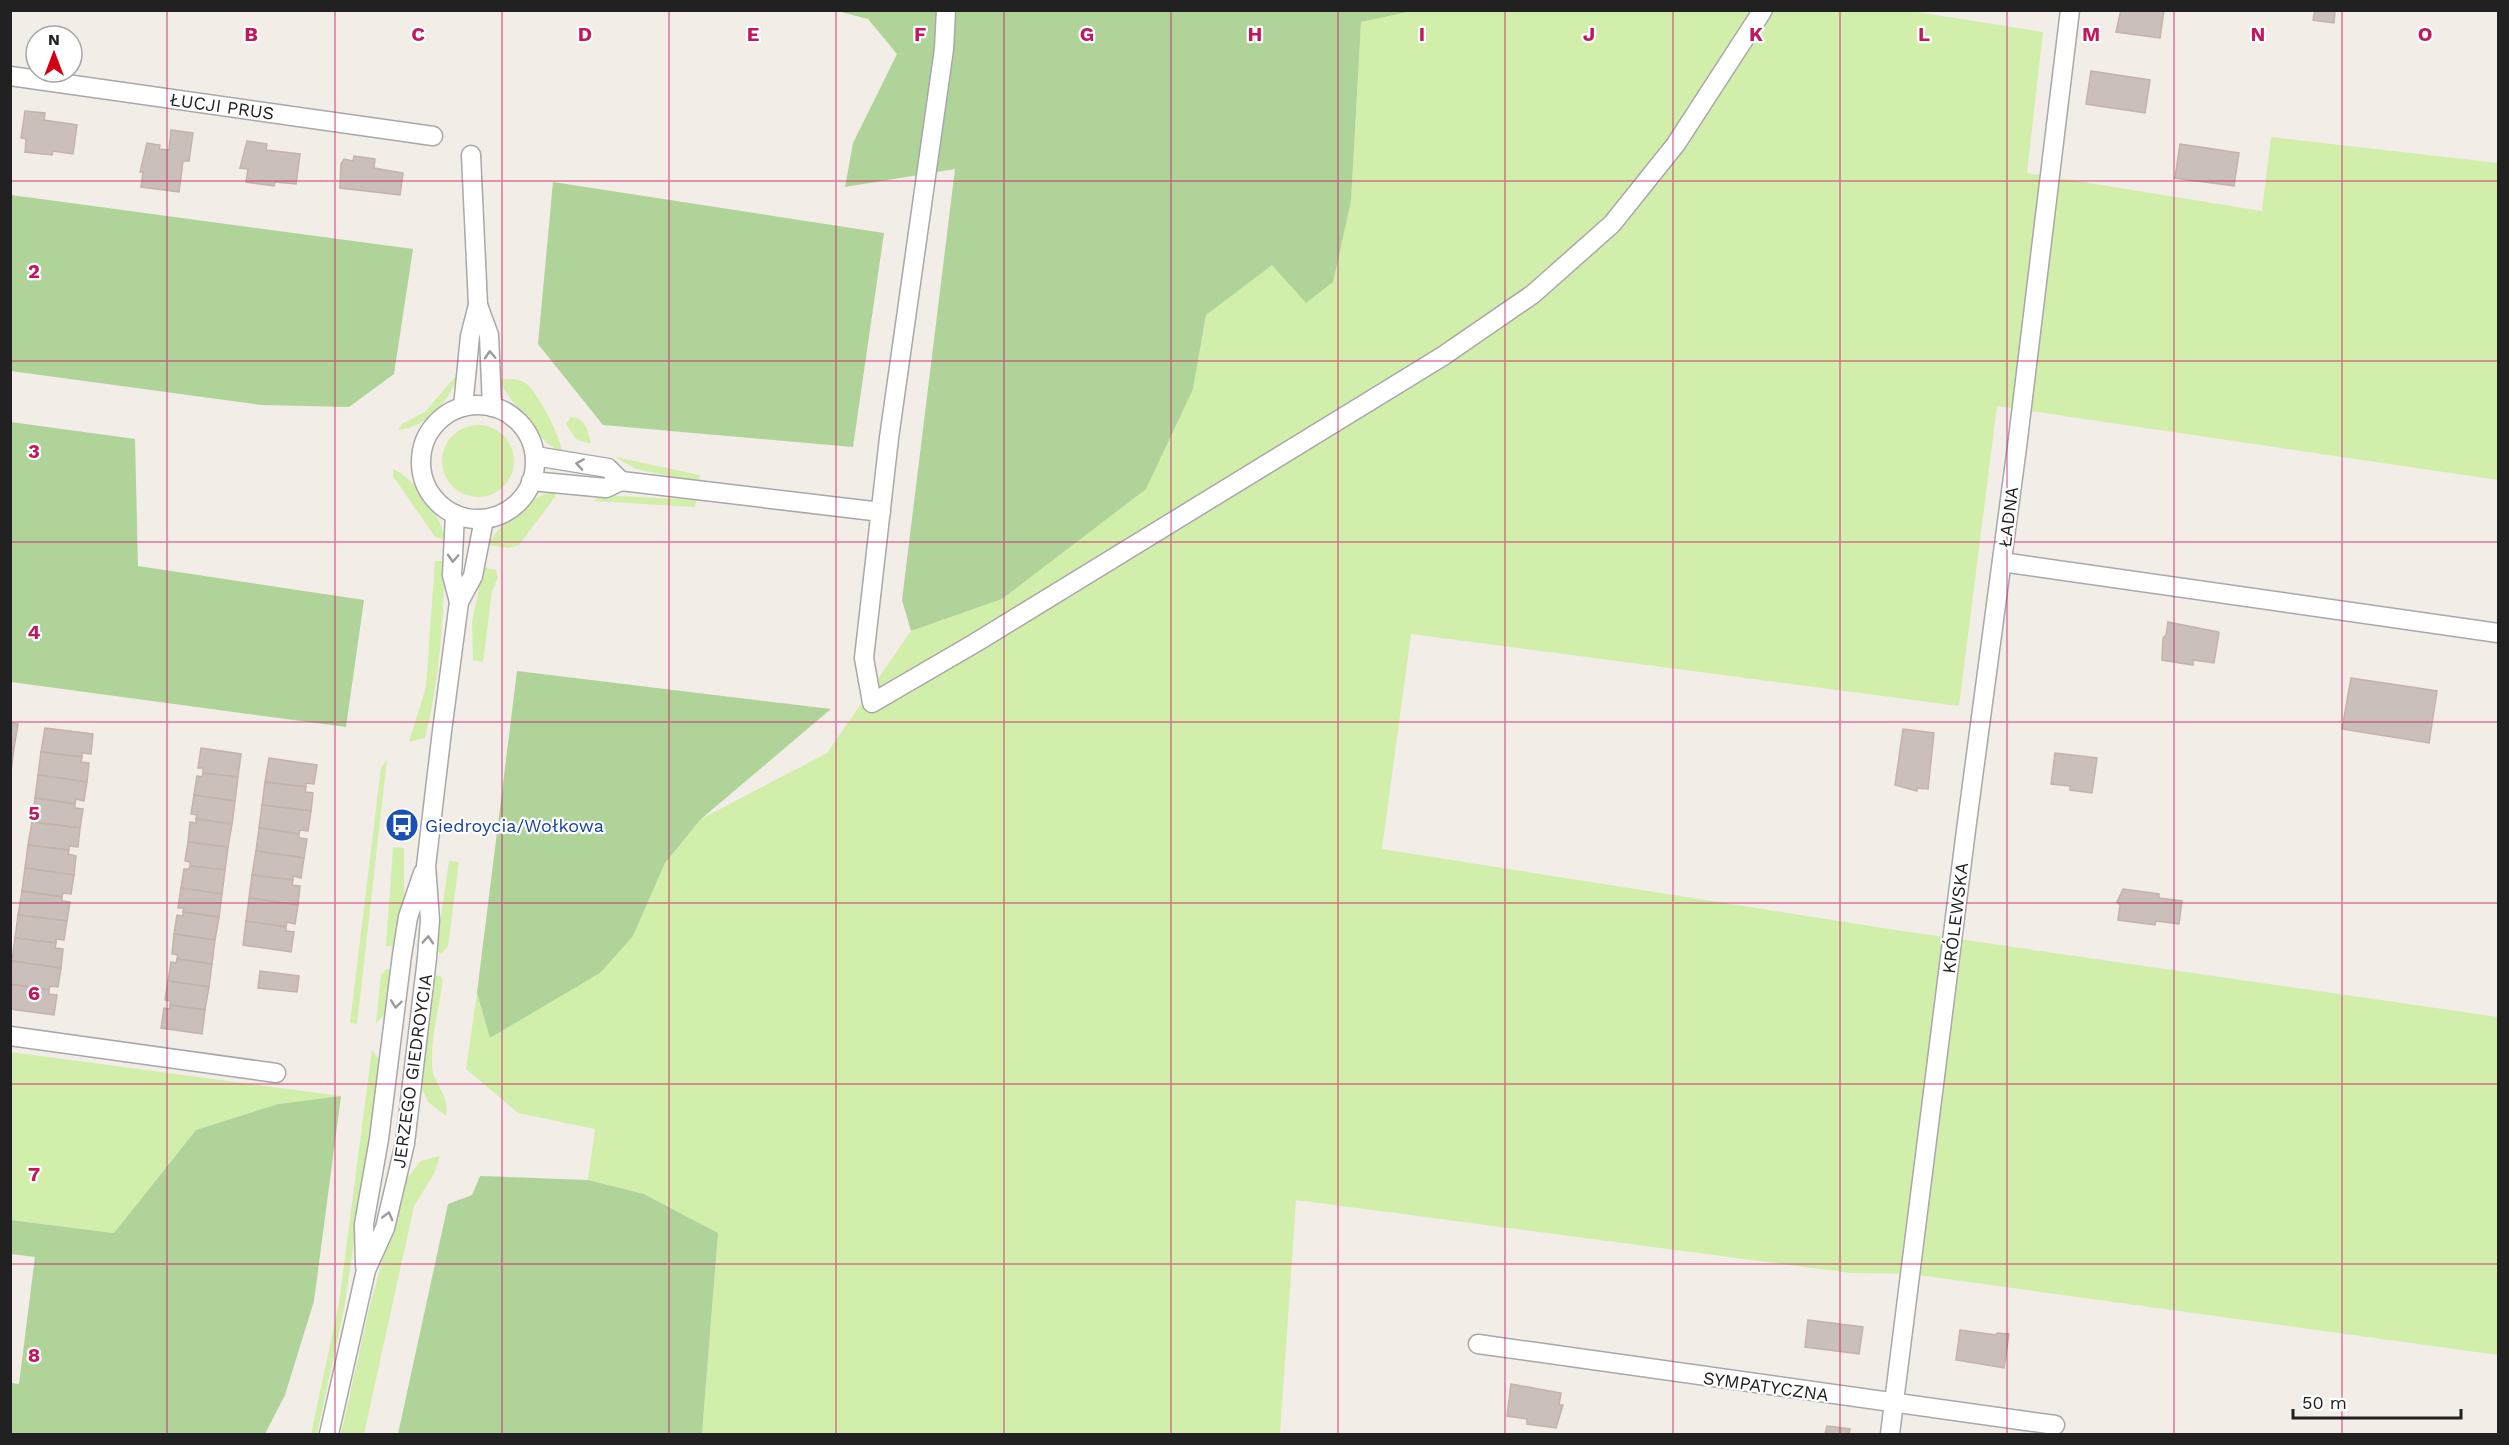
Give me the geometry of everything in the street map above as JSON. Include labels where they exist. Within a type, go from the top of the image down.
[{"type":"street","points":[[946,10],[942,61],[881,512],[864,658],[872,703],[975,643],[1449,352],[1533,294],[1612,224],[1676,144],[1763,10]]},
{"type":"street","name":"ŁADNA","points":[[2070,10],[2002,562],[2499,633]]},
{"type":"street","name":"ŁUCJI PRUS","points":[[10,76],[433,135]]},
{"type":"street","points":[[463,407],[470,336],[478,305],[471,155]]},
{"type":"street","points":[[478,305],[489,335],[492,407]]},
{"type":"street","points":[[463,407],[492,407],[508,414],[521,425],[530,439],[534,456],[531,481],[524,496],[513,507],[484,519],[455,514],[432,496],[424,482],[421,458],[425,440],[434,425],[447,414],[463,407]]},
{"type":"street","points":[[534,456],[608,468],[621,481]]},
{"type":"street","points":[[531,481],[606,488],[621,481],[881,512]]},
{"type":"street","name":"JERZEGO GIEDROYCIA","points":[[455,514],[452,575],[459,602]]},
{"type":"street","name":"JERZEGO GIEDROYCIA","points":[[329,1434],[366,1270],[385,1227],[405,1143],[430,920],[426,866],[459,602],[473,576],[484,519]]},
{"type":"street","name":"KRÓLEWSKA","points":[[1890,1434],[1965,830],[2002,562]]},
{"type":"street","name":"JERZEGO GIEDROYCIA","points":[[366,1270],[364,1224],[379,1139],[408,917],[426,866]]},
{"type":"street","points":[[10,1036],[276,1074]]},
{"type":"street","points":[[382,1114],[408,1118]]},
{"type":"street","points":[[379,1139],[405,1143]]},
{"type":"street","name":"SYMPATYCZNA","points":[[1478,1344],[2055,1425]]},
{"type":"green space","points":[[1412,10],[1911,11],[2043,32],[2027,173],[2262,211],[2271,137],[2498,163],[2498,480],[1997,406],[1959,706],[1411,634],[1382,849],[1896,930],[2498,1017],[2498,1355],[1911,1274],[1851,1273],[1296,1200],[1280,1434],[702,1434],[718,1233],[644,1194],[588,1180],[595,1129],[518,1113],[466,1069],[477,993],[490,1037],[633,936],[665,863],[701,819],[827,753],[911,631],[1002,599],[1193,389],[1206,315],[1351,201],[1361,22]]},
{"type":"green space","points":[[837,11],[1412,11],[1361,22],[1351,201],[1333,282],[1306,303],[1272,265],[1206,315],[1193,389],[1146,489],[1002,599],[911,631],[902,600],[955,169],[845,187],[853,143],[897,54],[868,19]]},
{"type":"green space","points":[[553,182],[884,233],[853,447],[603,425],[538,344]]},
{"type":"green space","points":[[11,195],[413,249],[394,374],[349,407],[261,405],[11,371]]},
{"type":"green space","points":[[454,378],[457,378],[448,396],[435,412],[418,424],[398,430],[402,424],[426,411]]},
{"type":"green space","points":[[500,379],[518,380],[529,386],[558,436],[562,452],[547,443],[541,436],[509,397]]},
{"type":"green space","points":[[571,417],[583,423],[591,444],[576,439],[566,424]]},
{"type":"green space","points":[[11,422],[135,439],[138,566],[364,600],[346,727],[11,682]]},
{"type":"green space","points":[[485,425],[504,435],[512,447],[514,461],[512,475],[504,487],[492,495],[471,497],[452,487],[444,475],[442,454],[452,435],[464,427]]},
{"type":"green space","points":[[615,457],[700,475],[698,482],[636,469]]},
{"type":"green space","points":[[393,469],[410,481],[426,499],[446,540],[435,537],[393,476]]},
{"type":"green space","points":[[556,491],[555,497],[519,545],[509,548],[488,545],[500,528],[517,511],[537,498]]},
{"type":"green space","points":[[601,495],[696,500],[695,507],[593,501]]},
{"type":"green space","points":[[435,561],[445,561],[442,628],[437,672],[425,738],[409,742],[426,687]]},
{"type":"green space","points":[[483,567],[496,570],[498,577],[492,591],[483,662],[473,660],[472,623]]},
{"type":"green space","points":[[517,671],[831,709],[701,819],[665,863],[633,936],[600,973],[490,1038],[477,993]]},
{"type":"green space","points":[[387,760],[357,1024],[350,1023],[381,768]]},
{"type":"green space","points":[[393,847],[404,848],[404,896],[395,947],[386,946]]},
{"type":"green space","points":[[449,861],[459,862],[448,946],[442,953],[436,952]]},
{"type":"green space","points":[[386,969],[393,969],[387,1012],[376,1023],[381,975]]},
{"type":"green space","points":[[432,974],[440,976],[443,980],[434,1033],[432,1064],[435,1078],[446,1101],[446,1116],[428,1102],[420,1084]]},
{"type":"green space","points":[[372,1050],[381,1063],[344,1309],[317,1434],[311,1434],[339,1303]]},
{"type":"green space","points":[[11,1052],[341,1096],[278,1104],[196,1130],[114,1233],[11,1220]]},
{"type":"green space","points":[[341,1096],[314,1301],[285,1395],[265,1434],[11,1434],[11,1383],[19,1384],[35,1257],[11,1254],[11,1220],[114,1233],[196,1130],[278,1104]]},
{"type":"green space","points":[[440,1156],[434,1174],[414,1206],[364,1434],[341,1434],[369,1309],[404,1182],[421,1161]]},
{"type":"green space","points":[[480,1176],[588,1180],[644,1194],[718,1233],[702,1434],[398,1434],[448,1204],[472,1195]]},
{"type":"building","points":[[2121,10],[2164,10],[2160,38],[2116,32]]},
{"type":"building","points":[[2315,10],[2335,10],[2334,23],[2313,20]]},
{"type":"building","points":[[2091,71],[2150,80],[2145,113],[2086,104]]},
{"type":"building","points":[[25,111],[45,113],[44,120],[77,125],[73,154],[53,151],[52,155],[25,152],[26,139],[21,138]]},
{"type":"building","points":[[171,130],[193,133],[189,161],[183,161],[179,192],[141,187],[143,172],[140,172],[147,143],[160,145],[159,149],[169,150]]},
{"type":"building","points":[[247,141],[267,144],[266,150],[300,154],[296,184],[275,182],[274,186],[246,182],[248,169],[240,168]]},
{"type":"building","points":[[2180,144],[2239,153],[2234,186],[2175,178]]},
{"type":"building","points":[[354,156],[375,159],[374,168],[403,173],[400,195],[340,188],[341,164],[344,159],[353,161]]},
{"type":"building","points":[[2168,622],[2219,632],[2214,663],[2193,660],[2193,665],[2162,660],[2163,638],[2166,635]]},
{"type":"building","points":[[2351,678],[2437,691],[2429,743],[2342,729]]},
{"type":"building","points":[[10,723],[18,724],[14,748],[10,747]]},
{"type":"building","points":[[45,728],[93,734],[91,754],[82,753],[82,757],[41,752]]},
{"type":"building","points":[[1903,729],[1934,733],[1928,789],[1917,788],[1917,791],[1895,785]]},
{"type":"building","points":[[10,747],[14,748],[11,771],[10,771]]},
{"type":"building","points":[[201,748],[241,754],[238,777],[203,773],[203,768],[198,768]]},
{"type":"building","points":[[41,752],[82,757],[81,762],[89,763],[87,782],[38,775]]},
{"type":"building","points":[[2055,753],[2097,758],[2092,793],[2070,790],[2070,786],[2051,784]]},
{"type":"building","points":[[269,758],[317,765],[314,784],[306,783],[306,787],[265,782]]},
{"type":"building","points":[[203,773],[238,777],[235,801],[194,795],[197,776],[202,777]]},
{"type":"building","points":[[38,775],[87,782],[84,801],[76,799],[75,804],[35,798]]},
{"type":"building","points":[[265,782],[306,787],[305,792],[313,793],[311,811],[262,805]]},
{"type":"building","points":[[194,795],[235,801],[232,824],[196,819],[197,815],[191,814]]},
{"type":"building","points":[[35,798],[75,804],[75,808],[83,809],[80,828],[32,822]]},
{"type":"building","points":[[262,805],[311,811],[308,831],[300,830],[299,834],[259,828]]},
{"type":"building","points":[[196,819],[232,824],[228,847],[188,842],[190,822],[196,823]]},
{"type":"building","points":[[32,822],[80,828],[78,847],[69,846],[69,850],[28,845]]},
{"type":"building","points":[[259,828],[299,834],[299,838],[307,839],[304,858],[256,851]]},
{"type":"building","points":[[188,842],[228,847],[225,870],[190,866],[190,862],[185,861]]},
{"type":"building","points":[[28,845],[69,850],[68,854],[76,856],[74,875],[25,868]]},
{"type":"building","points":[[256,851],[304,858],[301,878],[293,876],[293,880],[252,875]]},
{"type":"building","points":[[190,866],[225,870],[222,894],[181,888],[184,869],[189,869]]},
{"type":"building","points":[[25,868],[74,875],[71,894],[63,893],[62,897],[22,891]]},
{"type":"building","points":[[252,875],[293,880],[292,885],[300,886],[298,905],[249,898]]},
{"type":"building","points":[[181,888],[222,894],[219,917],[183,912],[184,908],[178,908]]},
{"type":"building","points":[[2123,889],[2159,894],[2159,898],[2182,901],[2179,924],[2156,921],[2155,925],[2118,920],[2120,905],[2117,902]]},
{"type":"building","points":[[22,891],[62,897],[62,901],[70,902],[67,921],[18,915]]},
{"type":"building","points":[[249,898],[298,905],[295,924],[287,922],[286,927],[246,921]]},
{"type":"building","points":[[183,912],[219,917],[215,940],[174,934],[177,915],[183,916]]},
{"type":"building","points":[[18,915],[67,921],[64,940],[56,939],[56,943],[15,938]]},
{"type":"building","points":[[246,921],[286,927],[286,931],[294,932],[291,952],[243,945]]},
{"type":"building","points":[[174,934],[215,940],[212,964],[177,959],[178,955],[172,954]]},
{"type":"building","points":[[15,938],[56,943],[55,948],[63,949],[61,968],[12,961]]},
{"type":"building","points":[[177,959],[212,964],[209,987],[168,981],[171,962],[176,963]]},
{"type":"building","points":[[12,961],[61,968],[58,987],[50,986],[49,990],[10,984]]},
{"type":"building","points":[[260,971],[299,976],[297,992],[258,988]]},
{"type":"building","points":[[168,981],[209,987],[205,1010],[170,1005],[171,1001],[165,1000]]},
{"type":"building","points":[[10,984],[49,990],[49,994],[57,995],[54,1015],[10,1009]]},
{"type":"building","points":[[170,1005],[205,1010],[202,1034],[161,1028],[164,1008],[170,1009]]},
{"type":"building","points":[[1808,1320],[1863,1327],[1859,1354],[1805,1347]]},
{"type":"building","points":[[1960,1330],[1996,1335],[1997,1333],[2009,1334],[2004,1368],[1956,1360]]},
{"type":"building","points":[[1511,1384],[1561,1393],[1559,1405],[1563,1405],[1556,1428],[1527,1424],[1527,1419],[1507,1416]]},
{"type":"building","points":[[1827,1426],[1850,1429],[1849,1434],[1825,1434]]},
{"type":"place","name":"Giedroycia/Wołkowa","points":[[402,825]]}]
